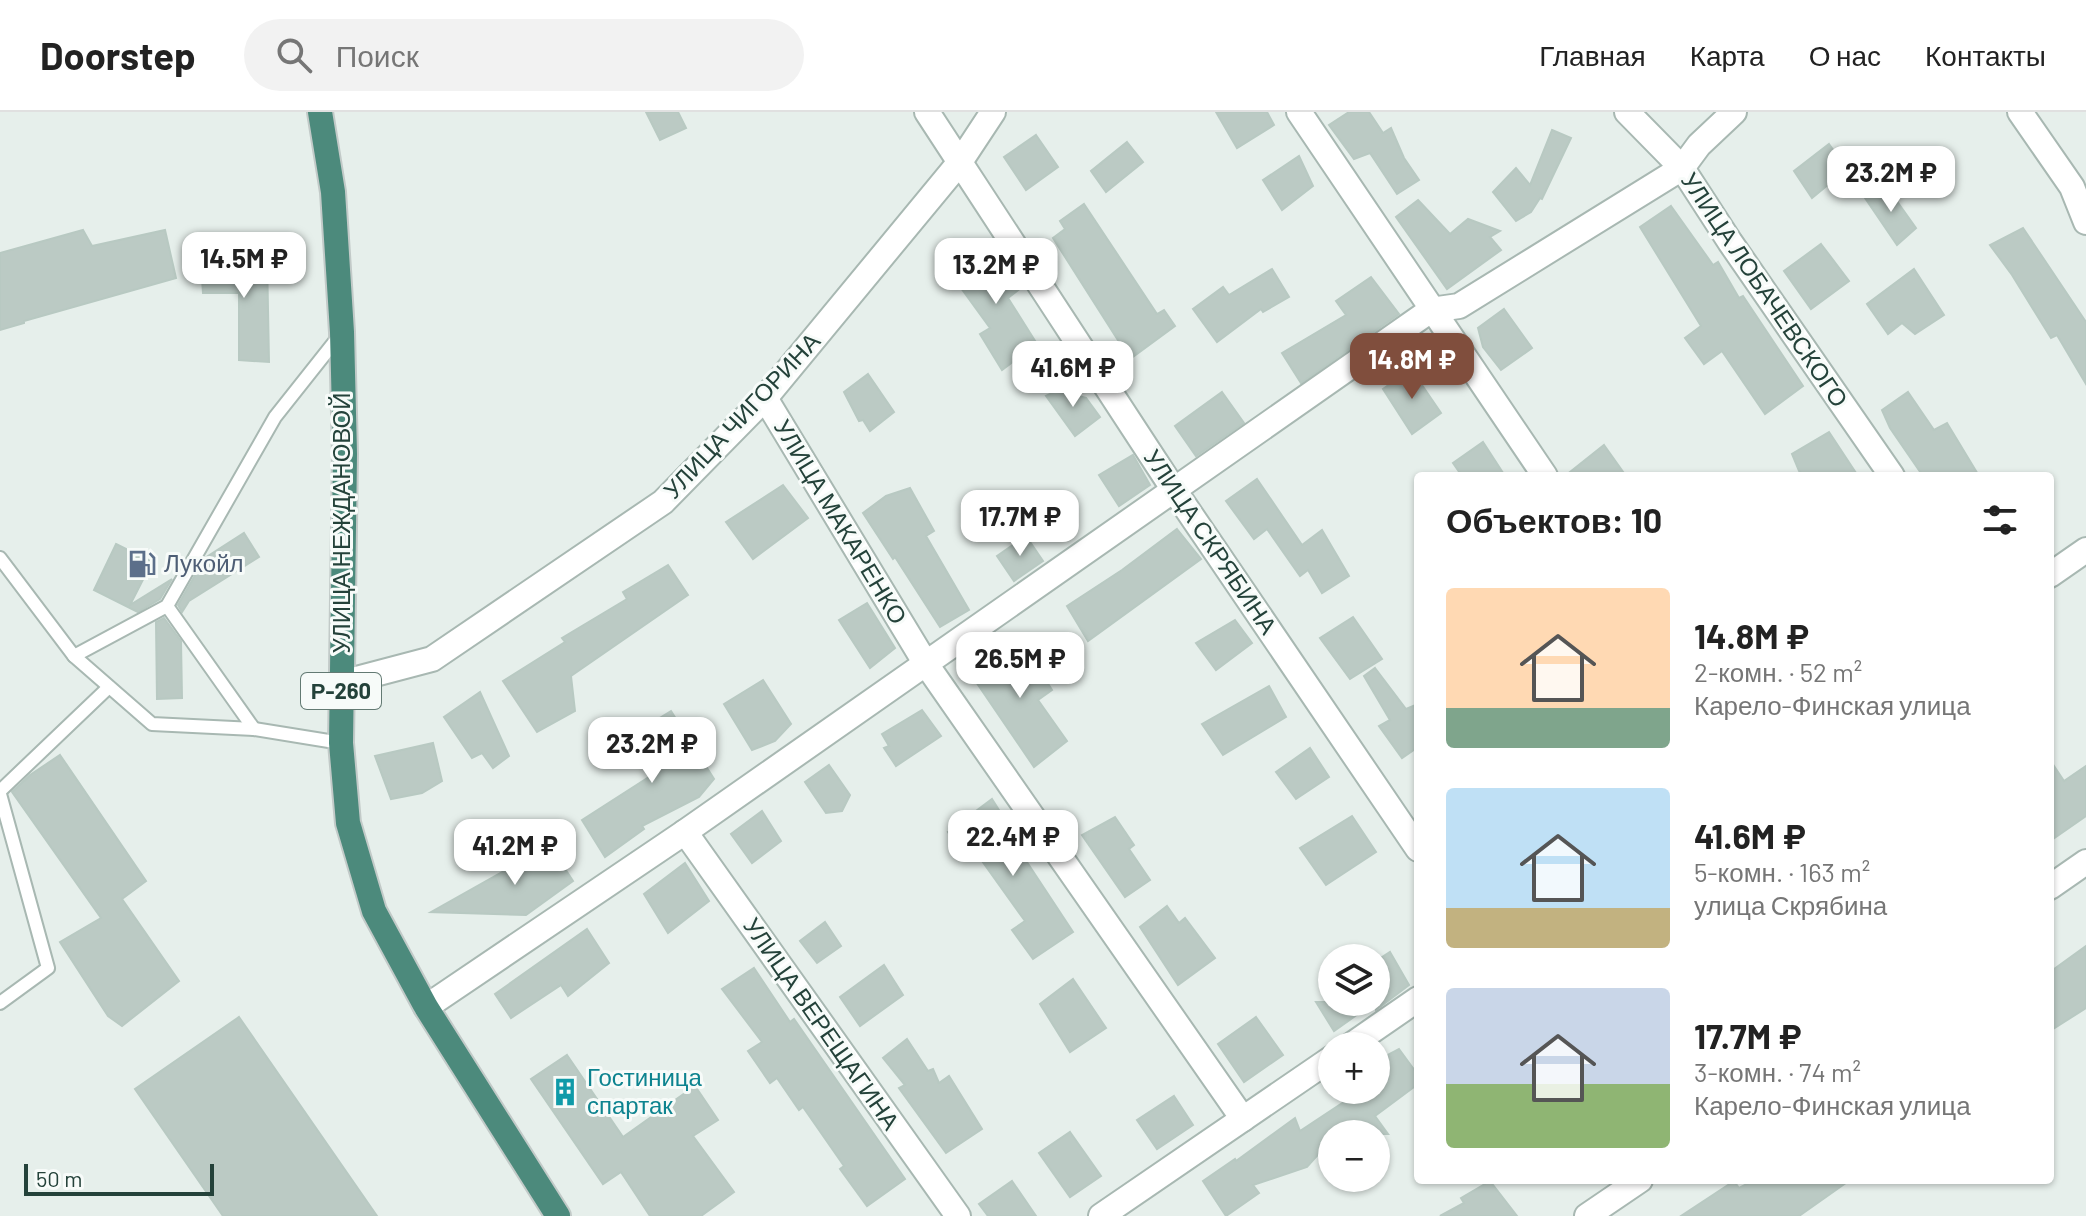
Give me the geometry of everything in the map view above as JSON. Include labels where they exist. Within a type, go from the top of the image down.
[{"type":"highway","name":"УЛИЦА НЕЖДАНОВОЙ","points":[[320,112],[333,192],[342,332],[345,454],[341,743],[348,823],[374,911],[426,1007],[558,1216]]},
{"type":"street","name":"УЛИЦА СКРЯБИНА","points":[[927,112],[1174,490],[1414,843]]},
{"type":"street","name":"УЛИЦА ЧИГОРИНА","points":[[341,683],[432,659],[663,502],[765,398],[960,162],[993,112]]},
{"type":"street","points":[[1299,112],[1542,472]]},
{"type":"street","name":"УЛИЦА ЛОБАЧЕВСКОГО","points":[[1627,112],[1682,168],[1889,472]]},
{"type":"street","points":[[426,1007],[685,832],[1431,310],[1459,306],[1682,168],[1699,145],[1734,112]]},
{"type":"street","points":[[2020,112],[2072,187],[2086,222]]},
{"type":"street","name":"УЛИЦА МАКАРЕНКО","points":[[765,398],[926,664],[1243,1119]]},
{"type":"street","points":[[2054,572],[2086,550]]},
{"type":"street","name":"УЛИЦА ВЕРЕЩАГИНА","points":[[685,832],[958,1216]]},
{"type":"street","points":[[2054,884],[2086,862]]},
{"type":"street","points":[[1370,1032],[1414,1002]]},
{"type":"street","points":[[1101,1216],[1318,1068]]},
{"type":"street","points":[[1587,1216],[1634,1184]]},
{"type":"lane","points":[[74,656],[167,606],[275,417],[342,332]]},
{"type":"lane","points":[[0,558],[74,656],[152,724],[254,729],[341,743]]},
{"type":"lane","points":[[167,606],[254,729]]},
{"type":"lane","points":[[0,1003],[48,968],[0,793],[109,687]]},
{"type":"building","points":[[646,112],[678,112],[686,128],[660,140]]},
{"type":"building","points":[[1216,112],[1267,112],[1274,125],[1237,148]]},
{"type":"building","points":[[1349,112],[1369,112],[1383,133],[1391,128],[1404,158],[1419,180],[1397,194],[1370,153],[1354,159],[1329,125]]},
{"type":"building","points":[[1552,130],[1571,138],[1542,199],[1531,212],[1516,221],[1493,192],[1516,168],[1530,185]]},
{"type":"building","points":[[1036,135],[1058,167],[1026,190],[1004,157]]},
{"type":"building","points":[[1127,142],[1143,162],[1106,192],[1091,171]]},
{"type":"building","points":[[1829,144],[1847,169],[1812,198],[1794,171]]},
{"type":"building","points":[[1299,156],[1313,186],[1282,210],[1263,180]]},
{"type":"building","points":[[1884,183],[1916,228],[1897,245],[1865,198]]},
{"type":"building","points":[[1418,200],[1450,234],[1468,219],[1500,231],[1490,237],[1501,250],[1447,289],[1396,217]]},
{"type":"building","points":[[1084,204],[1157,314],[1164,310],[1175,326],[1130,359],[1053,238],[1065,229],[1060,221]]},
{"type":"building","points":[[1671,206],[1713,265],[1718,262],[1739,298],[1743,296],[1803,386],[1765,414],[1722,351],[1704,364],[1685,338],[1701,326],[1640,227]]},
{"type":"building","points":[[2023,228],[2086,322],[2086,384],[2057,335],[2051,338],[1990,245]]},
{"type":"building","points":[[83,230],[92,246],[165,230],[176,278],[0,330],[0,253]]},
{"type":"building","points":[[1821,244],[1849,281],[1811,309],[1784,271]]},
{"type":"building","points":[[992,246],[1022,287],[1008,298],[1037,344],[1002,370],[980,334],[990,328],[953,277]]},
{"type":"building","points":[[230,257],[267,257],[269,362],[239,360],[239,293],[203,293],[201,265]]},
{"type":"building","points":[[1272,269],[1289,297],[1263,312],[1261,309],[1217,342],[1193,309],[1223,287],[1229,295]]},
{"type":"building","points":[[1914,269],[1944,315],[1915,334],[1902,323],[1888,334],[1867,304]]},
{"type":"building","points":[[1371,277],[1399,314],[1301,383],[1282,353],[1346,315],[1336,301]]},
{"type":"building","points":[[1504,309],[1532,348],[1501,370],[1483,347],[1478,328]]},
{"type":"building","points":[[1411,369],[1441,413],[1412,434],[1383,389]]},
{"type":"building","points":[[868,374],[894,412],[870,431],[863,420],[859,421],[844,392]]},
{"type":"building","points":[[1069,385],[1078,396],[1086,398],[1100,417],[1075,436],[1046,396]]},
{"type":"building","points":[[1222,392],[1244,423],[1196,456],[1175,426]]},
{"type":"building","points":[[1908,392],[1934,430],[1947,423],[1977,472],[1920,472],[1890,428],[1882,410]]},
{"type":"building","points":[[1829,432],[1855,472],[1800,472],[1792,454]]},
{"type":"building","points":[[1483,442],[1502,472],[1459,472],[1453,463]]},
{"type":"building","points":[[1604,445],[1623,472],[1570,472]]},
{"type":"building","points":[[1133,455],[1150,485],[1119,506],[1099,475]]},
{"type":"building","points":[[1257,479],[1302,545],[1322,530],[1349,576],[1322,593],[1308,570],[1300,576],[1267,529],[1254,539],[1226,501]]},
{"type":"building","points":[[783,485],[808,518],[753,559],[726,522]]},
{"type":"building","points":[[910,488],[934,531],[926,536],[969,610],[940,627],[863,513],[886,496]]},
{"type":"building","points":[[1177,529],[1201,559],[1088,641],[1067,606]]},
{"type":"building","points":[[244,533],[259,557],[189,601],[182,612],[178,605],[205,558]]},
{"type":"building","points":[[1026,536],[1043,561],[1014,581],[997,556]]},
{"type":"building","points":[[116,544],[152,562],[130,605],[172,579],[160,599],[138,612],[94,590]]},
{"type":"building","points":[[668,565],[688,595],[571,676],[575,711],[537,732],[503,681],[565,642],[562,638],[627,599],[623,592]]},
{"type":"building","points":[[867,603],[895,648],[870,668],[839,620]]},
{"type":"building","points":[[1353,617],[1382,659],[1350,679],[1320,638]]},
{"type":"building","points":[[164,618],[181,641],[182,698],[157,699],[156,622]]},
{"type":"building","points":[[1235,620],[1252,643],[1216,670],[1196,643]]},
{"type":"building","points":[[1019,638],[1052,690],[1038,700],[1067,741],[1034,767],[970,673]]},
{"type":"building","points":[[1375,668],[1406,709],[1414,706],[1414,750],[1402,758],[1379,726],[1390,720],[1364,676]]},
{"type":"building","points":[[763,680],[791,724],[775,741],[752,750],[724,704]]},
{"type":"building","points":[[1269,686],[1286,717],[1223,755],[1202,724]]},
{"type":"building","points":[[480,692],[509,756],[493,768],[482,753],[472,758],[444,717]]},
{"type":"building","points":[[922,710],[941,736],[896,766],[884,748],[889,746],[882,734]]},
{"type":"building","points":[[671,711],[714,779],[699,797],[642,826],[644,829],[605,857],[582,820],[652,775],[627,738]]},
{"type":"building","points":[[433,743],[442,781],[422,793],[391,799],[375,756]]},
{"type":"building","points":[[1310,748],[1329,777],[1296,799],[1276,772]]},
{"type":"building","points":[[60,755],[146,881],[122,899],[179,981],[122,1026],[108,1016],[60,942],[101,918],[12,792],[30,775]]},
{"type":"building","points":[[829,765],[850,795],[842,811],[826,813],[805,782]]},
{"type":"building","points":[[2054,766],[2064,781],[2086,766],[2086,816],[2054,838]]},
{"type":"building","points":[[992,799],[1011,829],[1007,832],[1073,932],[1033,959],[1012,930],[1025,921],[977,854],[973,857],[969,851],[961,852],[948,832]]},
{"type":"building","points":[[762,811],[781,841],[752,863],[731,834]]},
{"type":"building","points":[[1352,816],[1376,852],[1326,885],[1300,848]]},
{"type":"building","points":[[1115,817],[1134,845],[1129,849],[1150,880],[1125,897],[1082,835]]},
{"type":"building","points":[[532,846],[536,852],[552,849],[573,881],[526,915],[431,912],[511,867],[508,862]]},
{"type":"building","points":[[685,863],[709,901],[668,933],[644,894]]},
{"type":"building","points":[[1167,906],[1179,923],[1185,918],[1215,958],[1178,985],[1140,927]]},
{"type":"building","points":[[825,922],[841,946],[817,963],[800,941]]},
{"type":"building","points":[[587,929],[609,963],[568,996],[561,985],[511,1018],[495,994]]},
{"type":"building","points":[[2086,946],[2086,1008],[2054,1028],[2054,969]]},
{"type":"building","points":[[1390,952],[1409,985],[1390,999]]},
{"type":"building","points":[[884,965],[903,995],[860,1026],[840,997]]},
{"type":"building","points":[[754,968],[790,1022],[794,1019],[905,1179],[867,1206],[840,1169],[844,1166],[803,1107],[799,1110],[777,1078],[770,1083],[748,1051],[762,1042],[722,989]]},
{"type":"building","points":[[1073,979],[1106,1028],[1070,1052],[1040,1004]]},
{"type":"building","points":[[1325,1016],[1355,1016],[1334,1031]]},
{"type":"building","points":[[239,1017],[377,1216],[223,1216],[135,1089]]},
{"type":"building","points":[[1256,1017],[1283,1055],[1244,1082],[1218,1044]]},
{"type":"building","points":[[907,1039],[928,1071],[933,1069],[939,1083],[949,1076],[982,1129],[946,1153],[899,1088],[905,1085],[883,1058]]},
{"type":"building","points":[[1399,1049],[1414,1070],[1414,1087],[1375,1116],[1378,1120],[1318,1120],[1318,1155],[1307,1167],[1253,1185],[1259,1193],[1226,1216],[1203,1181],[1295,1118],[1300,1131],[1341,1104],[1390,1104],[1390,1054]]},
{"type":"building","points":[[567,1055],[623,1137],[695,1086],[718,1120],[693,1136],[734,1192],[701,1216],[650,1216],[621,1172],[603,1184],[531,1079]]},
{"type":"building","points":[[1174,1096],[1193,1125],[1157,1149],[1137,1120]]},
{"type":"building","points":[[1070,1132],[1101,1176],[1070,1197],[1039,1153]]},
{"type":"building","points":[[1012,1181],[1036,1216],[988,1216],[979,1204]]},
{"type":"building","points":[[1485,1184],[1492,1184],[1517,1216],[1440,1216],[1464,1203],[1461,1198]]},
{"type":"building","points":[[1729,1184],[1736,1184],[1739,1188],[1747,1184],[1844,1184],[1799,1216],[1681,1216]]},
{"type":"place","name":"Лукойл","points":[[142,564]]},
{"type":"place","name":"Гостиница спартак","points":[[565,1092]]}]
